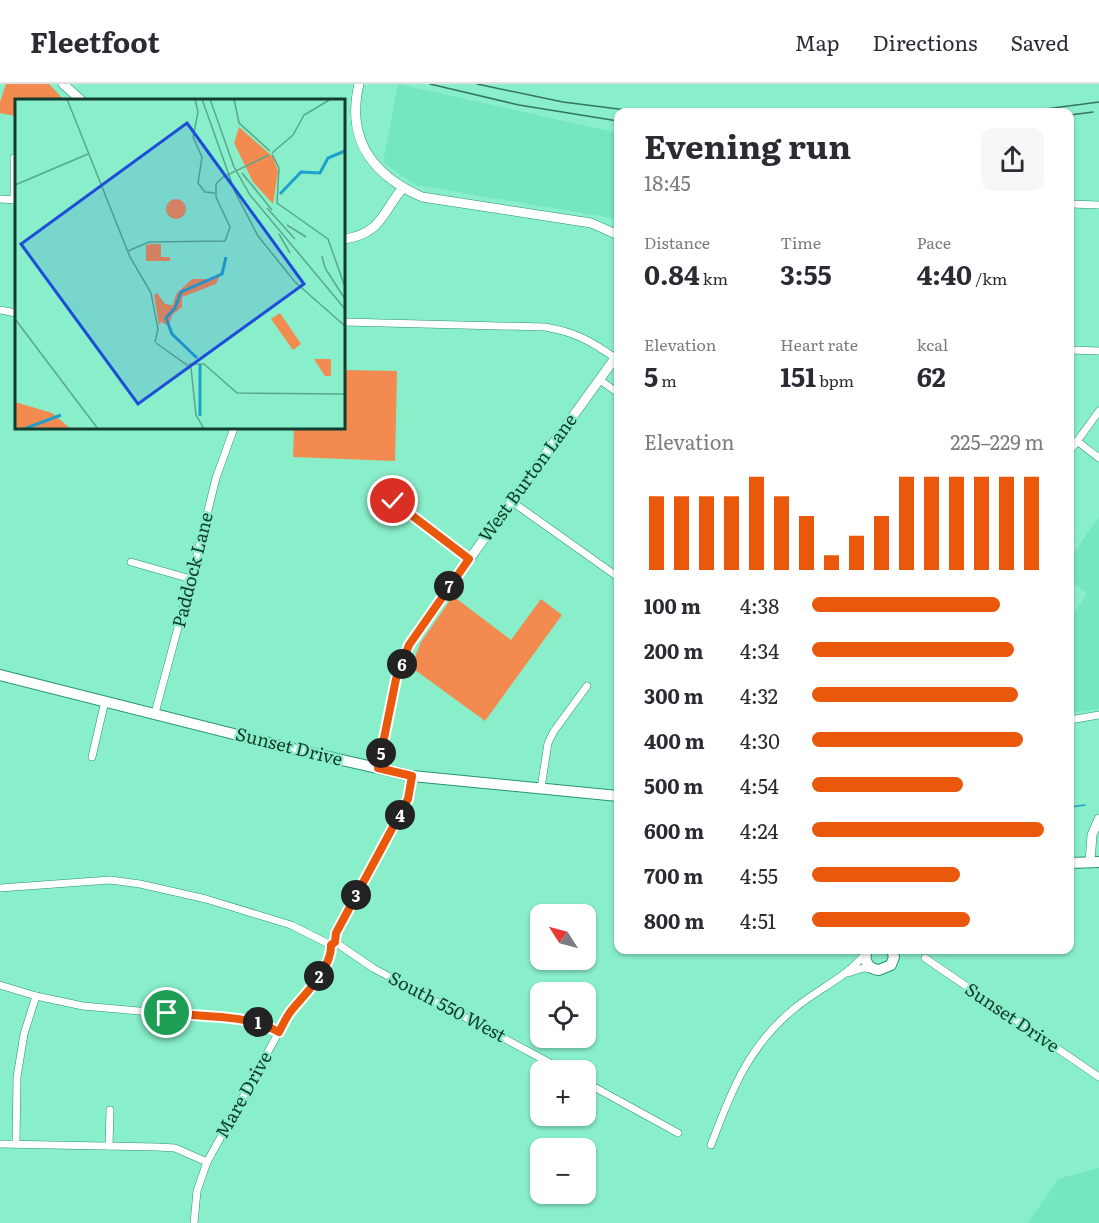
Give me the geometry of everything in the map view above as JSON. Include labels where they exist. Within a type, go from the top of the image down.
[{"type":"main road","name":"Sunset Drive","points":[[0,675],[285,747],[412,776],[614,796]]},
{"type":"main road","points":[[1074,863],[1094,862]]},
{"type":"main road","points":[[867,954],[867,963],[875,970],[888,968],[892,955]]},
{"type":"street","points":[[63,84],[80,99]]},
{"type":"street","points":[[359,85],[355,117],[357,131],[366,153],[378,169],[402,189],[422,197],[591,223],[614,232]]},
{"type":"street","points":[[0,199],[15,200],[14,158]]},
{"type":"street","points":[[345,239],[366,232],[381,222],[402,189]]},
{"type":"street","points":[[1074,204],[1099,205]]},
{"type":"street","points":[[0,310],[15,313]]},
{"type":"street","points":[[345,322],[545,327],[568,331],[614,354]]},
{"type":"street","points":[[1074,350],[1099,351]]},
{"type":"street","name":"West Burton Lane","points":[[378,768],[396,679],[409,645],[614,360]]},
{"type":"street","points":[[600,380],[614,390]]},
{"type":"street","points":[[1074,445],[1099,411]]},
{"type":"street","name":"Paddock Lane","points":[[155,713],[216,478],[234,429]]},
{"type":"street","points":[[1077,441],[1099,458]]},
{"type":"street","points":[[375,501],[393,501],[469,559]]},
{"type":"street","points":[[511,501],[614,574]]},
{"type":"street","points":[[131,562],[191,579]]},
{"type":"street","points":[[541,788],[548,744],[555,730],[587,686]]},
{"type":"street","points":[[92,757],[105,702]]},
{"type":"street","points":[[1074,719],[1099,716]]},
{"type":"street","name":"Mare Drive","points":[[194,1223],[197,1191],[207,1161],[290,1012],[307,994],[321,973],[330,955],[336,933],[408,799],[412,776]]},
{"type":"street","points":[[1094,862],[1092,835],[1099,819]]},
{"type":"street","name":"South 550 West","points":[[0,888],[110,880],[141,884],[206,899],[291,925],[333,943],[373,968],[544,1060]]},
{"type":"street","points":[[711,1145],[735,1084],[761,1042],[795,1008],[843,975],[864,954]]},
{"type":"street","name":"Sunset Drive","points":[[925,958],[1099,1077]]},
{"type":"street","points":[[843,975],[863,968],[875,970]]},
{"type":"street","points":[[0,985],[36,996],[83,1006],[251,1021],[266,1024],[279,1032]]},
{"type":"street","points":[[16,1144],[17,1077],[24,1034],[36,996]]},
{"type":"street","points":[[596,1088],[678,1133]]},
{"type":"street","points":[[109,1146],[111,1110]]},
{"type":"street","points":[[0,1144],[175,1148],[207,1161]]},
{"type":"shaded area","points":[[6,84],[49,84],[63,99],[15,99],[15,116],[0,113],[0,102]]},
{"type":"shaded area","points":[[398,84],[614,132],[614,218],[416,185],[383,163]]},
{"type":"shaded area","points":[[345,370],[397,371],[395,461],[293,457],[294,429],[345,429]]},
{"type":"shaded area","points":[[1099,517],[1099,709],[1074,712],[1074,612],[1087,594],[1074,583],[1074,552]]},
{"type":"shaded area","points":[[453,596],[511,640],[541,599],[562,615],[485,721],[411,667],[421,642]]},
{"type":"shaded area","points":[[1099,1168],[1099,1223],[1028,1223],[1058,1179]]},
{"type":"waterway","points":[[1074,806],[1085,805]]},
{"type":"railway","points":[[430,84],[519,105],[614,120]]},
{"type":"railway","points":[[477,84],[563,102],[614,108]]},
{"type":"railway","points":[[1053,108],[1099,102]]},
{"type":"railway","points":[[1074,114],[1093,112]]},
{"type":"route","points":[[167,1013],[251,1021],[266,1024],[279,1032],[290,1012],[307,994],[321,973],[330,955],[331,945],[335,942],[336,933],[408,799],[412,776],[378,768],[396,679],[409,645],[469,559],[393,501]]}]
